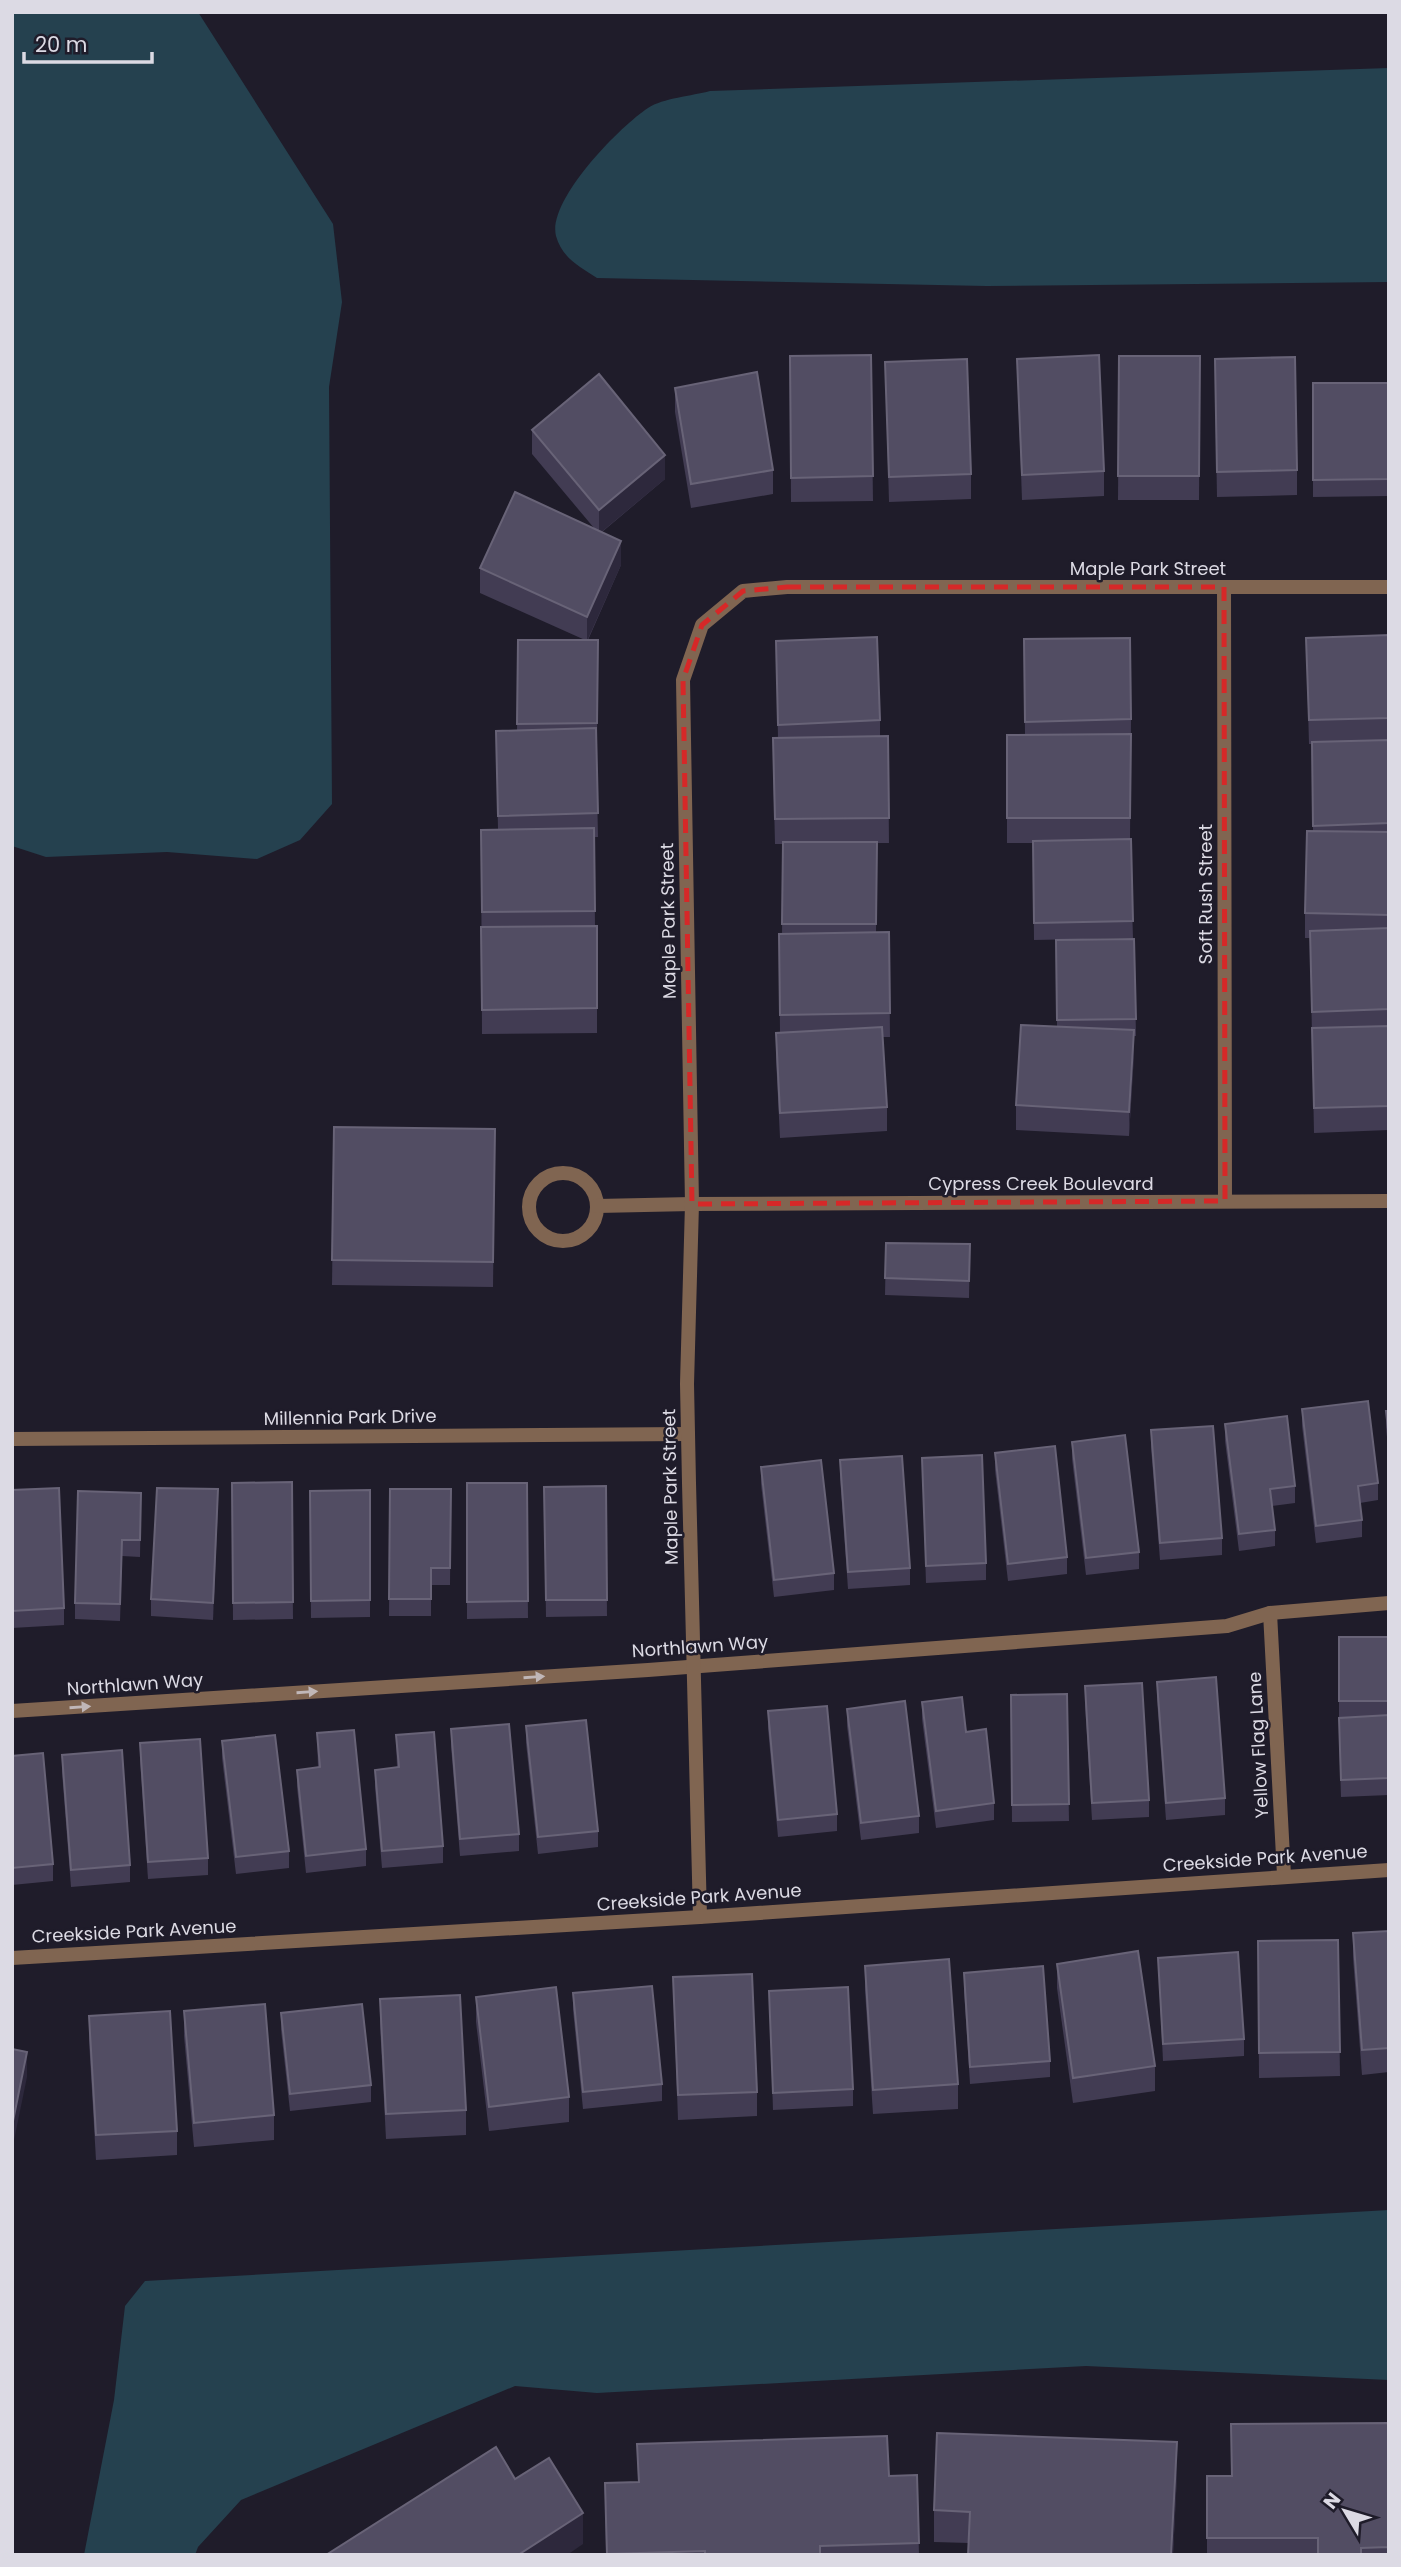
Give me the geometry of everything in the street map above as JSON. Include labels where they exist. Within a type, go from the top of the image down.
[{"type":"street","name":"Maple Park Street","points":[[700,1917],[688,1434],[692,1203],[683,680],[702,625],[743,591],[787,587],[1389,587]]},
{"type":"street","name":"Soft Rush Street","points":[[1224,587],[1225,1201]]},
{"type":"street","points":[[562,1173],[586,1182],[594,1193],[597,1206],[595,1220],[588,1231],[577,1239],[564,1242],[539,1233],[531,1221],[528,1209],[530,1195],[538,1184],[548,1176],[562,1173]]},
{"type":"street","name":"Cypress Creek Boulevard","points":[[597,1206],[692,1203],[1389,1201]]},
{"type":"street","name":"Millennia Park Drive","points":[[12,1439],[688,1434]]},
{"type":"street","name":"Northlawn Way","points":[[12,1712],[693,1666],[1227,1626],[1270,1613],[1389,1603]]},
{"type":"street","name":"Yellow Flag Lane","points":[[1270,1613],[1284,1875]]},
{"type":"street","name":"Creekside Park Avenue","points":[[12,1958],[700,1917],[1284,1875],[1389,1870]]},
{"type":"highlighted area","points":[[787,587],[1224,587],[1225,1201],[692,1204],[683,680],[702,625],[743,591]]},
{"type":"water","points":[[12,12],[198,12],[333,224],[342,302],[329,387],[332,804],[300,840],[257,859],[167,852],[46,857],[12,846]]},
{"type":"water","points":[[1389,68],[1389,282],[987,286],[597,278],[567,256],[556,236],[556,221],[562,204],[588,166],[620,131],[654,105],[710,91]]},
{"type":"water","points":[[1389,2210],[1389,2380],[1086,2366],[597,2393],[515,2386],[241,2500],[198,2547],[195,2555],[84,2555],[114,2400],[125,2306],[145,2281]]},
{"type":"building","points":[[871,355],[873,476],[791,478],[790,356]]},
{"type":"building","points":[[1099,355],[1104,471],[1022,475],[1017,359]]},
{"type":"building","points":[[1119,356],[1200,356],[1199,476],[1118,476]]},
{"type":"building","points":[[1295,357],[1297,470],[1217,472],[1215,359]]},
{"type":"building","points":[[967,359],[971,474],[889,477],[885,362]]},
{"type":"building","points":[[757,372],[773,470],[691,484],[675,388]]},
{"type":"building","points":[[599,374],[665,455],[599,510],[532,430]]},
{"type":"building","points":[[1313,383],[1389,383],[1389,479],[1313,480]]},
{"type":"building","points":[[515,492],[621,541],[587,617],[480,568]]},
{"type":"building","points":[[1389,635],[1389,718],[1309,720],[1306,638]]},
{"type":"building","points":[[877,637],[880,720],[778,725],[776,641]]},
{"type":"building","points":[[1130,638],[1131,719],[1025,722],[1024,639]]},
{"type":"building","points":[[518,640],[598,640],[597,723],[517,724]]},
{"type":"building","points":[[596,728],[598,813],[498,816],[496,731]]},
{"type":"building","points":[[1131,734],[1130,818],[1007,818],[1007,735]]},
{"type":"building","points":[[888,736],[889,818],[775,819],[773,738]]},
{"type":"building","points":[[1389,740],[1389,823],[1313,826],[1312,742]]},
{"type":"building","points":[[594,828],[595,911],[482,912],[481,830]]},
{"type":"building","points":[[1307,831],[1389,832],[1389,915],[1305,913]]},
{"type":"building","points":[[1131,839],[1133,921],[1034,923],[1033,841]]},
{"type":"building","points":[[783,842],[877,842],[876,924],[782,924]]},
{"type":"building","points":[[597,926],[597,1008],[482,1010],[481,927]]},
{"type":"building","points":[[1389,928],[1389,1009],[1312,1012],[1310,931]]},
{"type":"building","points":[[889,932],[890,1013],[780,1015],[779,934]]},
{"type":"building","points":[[1134,939],[1136,1019],[1057,1020],[1056,940]]},
{"type":"building","points":[[1021,1025],[1134,1030],[1129,1112],[1016,1105]]},
{"type":"building","points":[[1389,1026],[1389,1106],[1314,1108],[1312,1028]]},
{"type":"building","points":[[882,1027],[887,1107],[780,1113],[776,1033]]},
{"type":"building","points":[[334,1127],[495,1129],[493,1262],[332,1260]]},
{"type":"building","points":[[886,1243],[970,1244],[969,1281],[885,1278]]},
{"type":"building","points":[[1368,1401],[1378,1483],[1358,1486],[1362,1520],[1316,1526],[1302,1409]]},
{"type":"building","points":[[1386,1411],[1389,1411],[1389,1438]]},
{"type":"building","points":[[1287,1416],[1295,1486],[1270,1489],[1275,1530],[1239,1534],[1225,1424]]},
{"type":"building","points":[[1213,1426],[1222,1538],[1160,1543],[1151,1430]]},
{"type":"building","points":[[1125,1435],[1139,1552],[1086,1558],[1072,1442]]},
{"type":"building","points":[[1055,1446],[1067,1557],[1008,1564],[995,1453]]},
{"type":"building","points":[[982,1455],[986,1563],[926,1566],[922,1458]]},
{"type":"building","points":[[902,1456],[910,1568],[848,1572],[840,1460]]},
{"type":"building","points":[[821,1460],[834,1573],[774,1580],[761,1467]]},
{"type":"building","points":[[292,1482],[293,1602],[233,1603],[232,1483]]},
{"type":"building","points":[[467,1483],[527,1483],[528,1601],[467,1602]]},
{"type":"building","points":[[606,1486],[607,1600],[546,1600],[544,1487]]},
{"type":"building","points":[[59,1488],[64,1608],[12,1611],[12,1490]]},
{"type":"building","points":[[157,1488],[218,1489],[213,1603],[151,1599]]},
{"type":"building","points":[[390,1489],[451,1489],[450,1568],[431,1568],[431,1599],[389,1599]]},
{"type":"building","points":[[370,1490],[370,1600],[311,1601],[310,1491]]},
{"type":"building","points":[[78,1491],[141,1493],[140,1540],[122,1540],[120,1604],[75,1603]]},
{"type":"building","points":[[1339,1637],[1389,1637],[1389,1701],[1339,1701]]},
{"type":"building","points":[[1216,1677],[1225,1798],[1166,1803],[1157,1682]]},
{"type":"building","points":[[1142,1683],[1149,1800],[1092,1803],[1085,1686]]},
{"type":"building","points":[[1067,1694],[1069,1804],[1012,1805],[1011,1695]]},
{"type":"building","points":[[962,1697],[966,1732],[986,1729],[994,1803],[936,1811],[922,1702]]},
{"type":"building","points":[[905,1701],[919,1816],[861,1823],[847,1709]]},
{"type":"building","points":[[827,1706],[837,1814],[778,1820],[768,1711]]},
{"type":"building","points":[[1389,1715],[1389,1778],[1341,1780],[1339,1718]]},
{"type":"building","points":[[586,1720],[598,1831],[538,1837],[526,1726]]},
{"type":"building","points":[[509,1724],[519,1834],[460,1839],[451,1729]]},
{"type":"building","points":[[354,1730],[366,1849],[306,1856],[297,1770],[320,1767],[317,1733]]},
{"type":"building","points":[[434,1732],[443,1846],[382,1851],[375,1770],[399,1767],[396,1735]]},
{"type":"building","points":[[275,1735],[289,1851],[236,1857],[222,1741]]},
{"type":"building","points":[[200,1739],[208,1858],[148,1862],[140,1743]]},
{"type":"building","points":[[122,1750],[130,1865],[71,1870],[62,1755]]},
{"type":"building","points":[[43,1753],[53,1864],[12,1868],[12,1756]]},
{"type":"building","points":[[1389,1931],[1389,2048],[1362,2050],[1353,1933]]},
{"type":"building","points":[[1338,1940],[1340,2052],[1259,2053],[1258,1941]]},
{"type":"building","points":[[1138,1951],[1155,2066],[1073,2078],[1057,1964]]},
{"type":"building","points":[[1238,1952],[1244,2039],[1163,2044],[1158,1958]]},
{"type":"building","points":[[949,1959],[958,2084],[873,2090],[865,1966]]},
{"type":"building","points":[[1043,1966],[1050,2061],[970,2067],[964,1973]]},
{"type":"building","points":[[752,1974],[757,2092],[678,2095],[673,1977]]},
{"type":"building","points":[[652,1986],[662,2084],[583,2092],[573,1993]]},
{"type":"building","points":[[556,1987],[569,2097],[489,2107],[476,1997]]},
{"type":"building","points":[[848,1987],[853,2089],[773,2093],[769,1991]]},
{"type":"building","points":[[460,1995],[466,2110],[386,2114],[380,1999]]},
{"type":"building","points":[[265,2004],[274,2115],[194,2123],[184,2011]]},
{"type":"building","points":[[362,2004],[371,2085],[290,2094],[281,2013]]},
{"type":"building","points":[[170,2011],[177,2131],[96,2135],[89,2016]]},
{"type":"building","points":[[12,2049],[27,2052],[12,2126]]},
{"type":"building","points":[[1389,2423],[1389,2555],[1388,2547],[1361,2548],[1361,2555],[1318,2555],[1318,2538],[1207,2538],[1207,2476],[1232,2476],[1231,2424]]},
{"type":"building","points":[[937,2433],[1177,2442],[1171,2555],[968,2555],[970,2512],[934,2510]]},
{"type":"building","points":[[887,2436],[889,2476],[917,2475],[919,2543],[820,2546],[820,2555],[705,2555],[705,2551],[607,2554],[605,2483],[639,2482],[637,2444]]},
{"type":"building","points":[[496,2447],[515,2479],[549,2458],[583,2513],[518,2555],[326,2555]]}]
